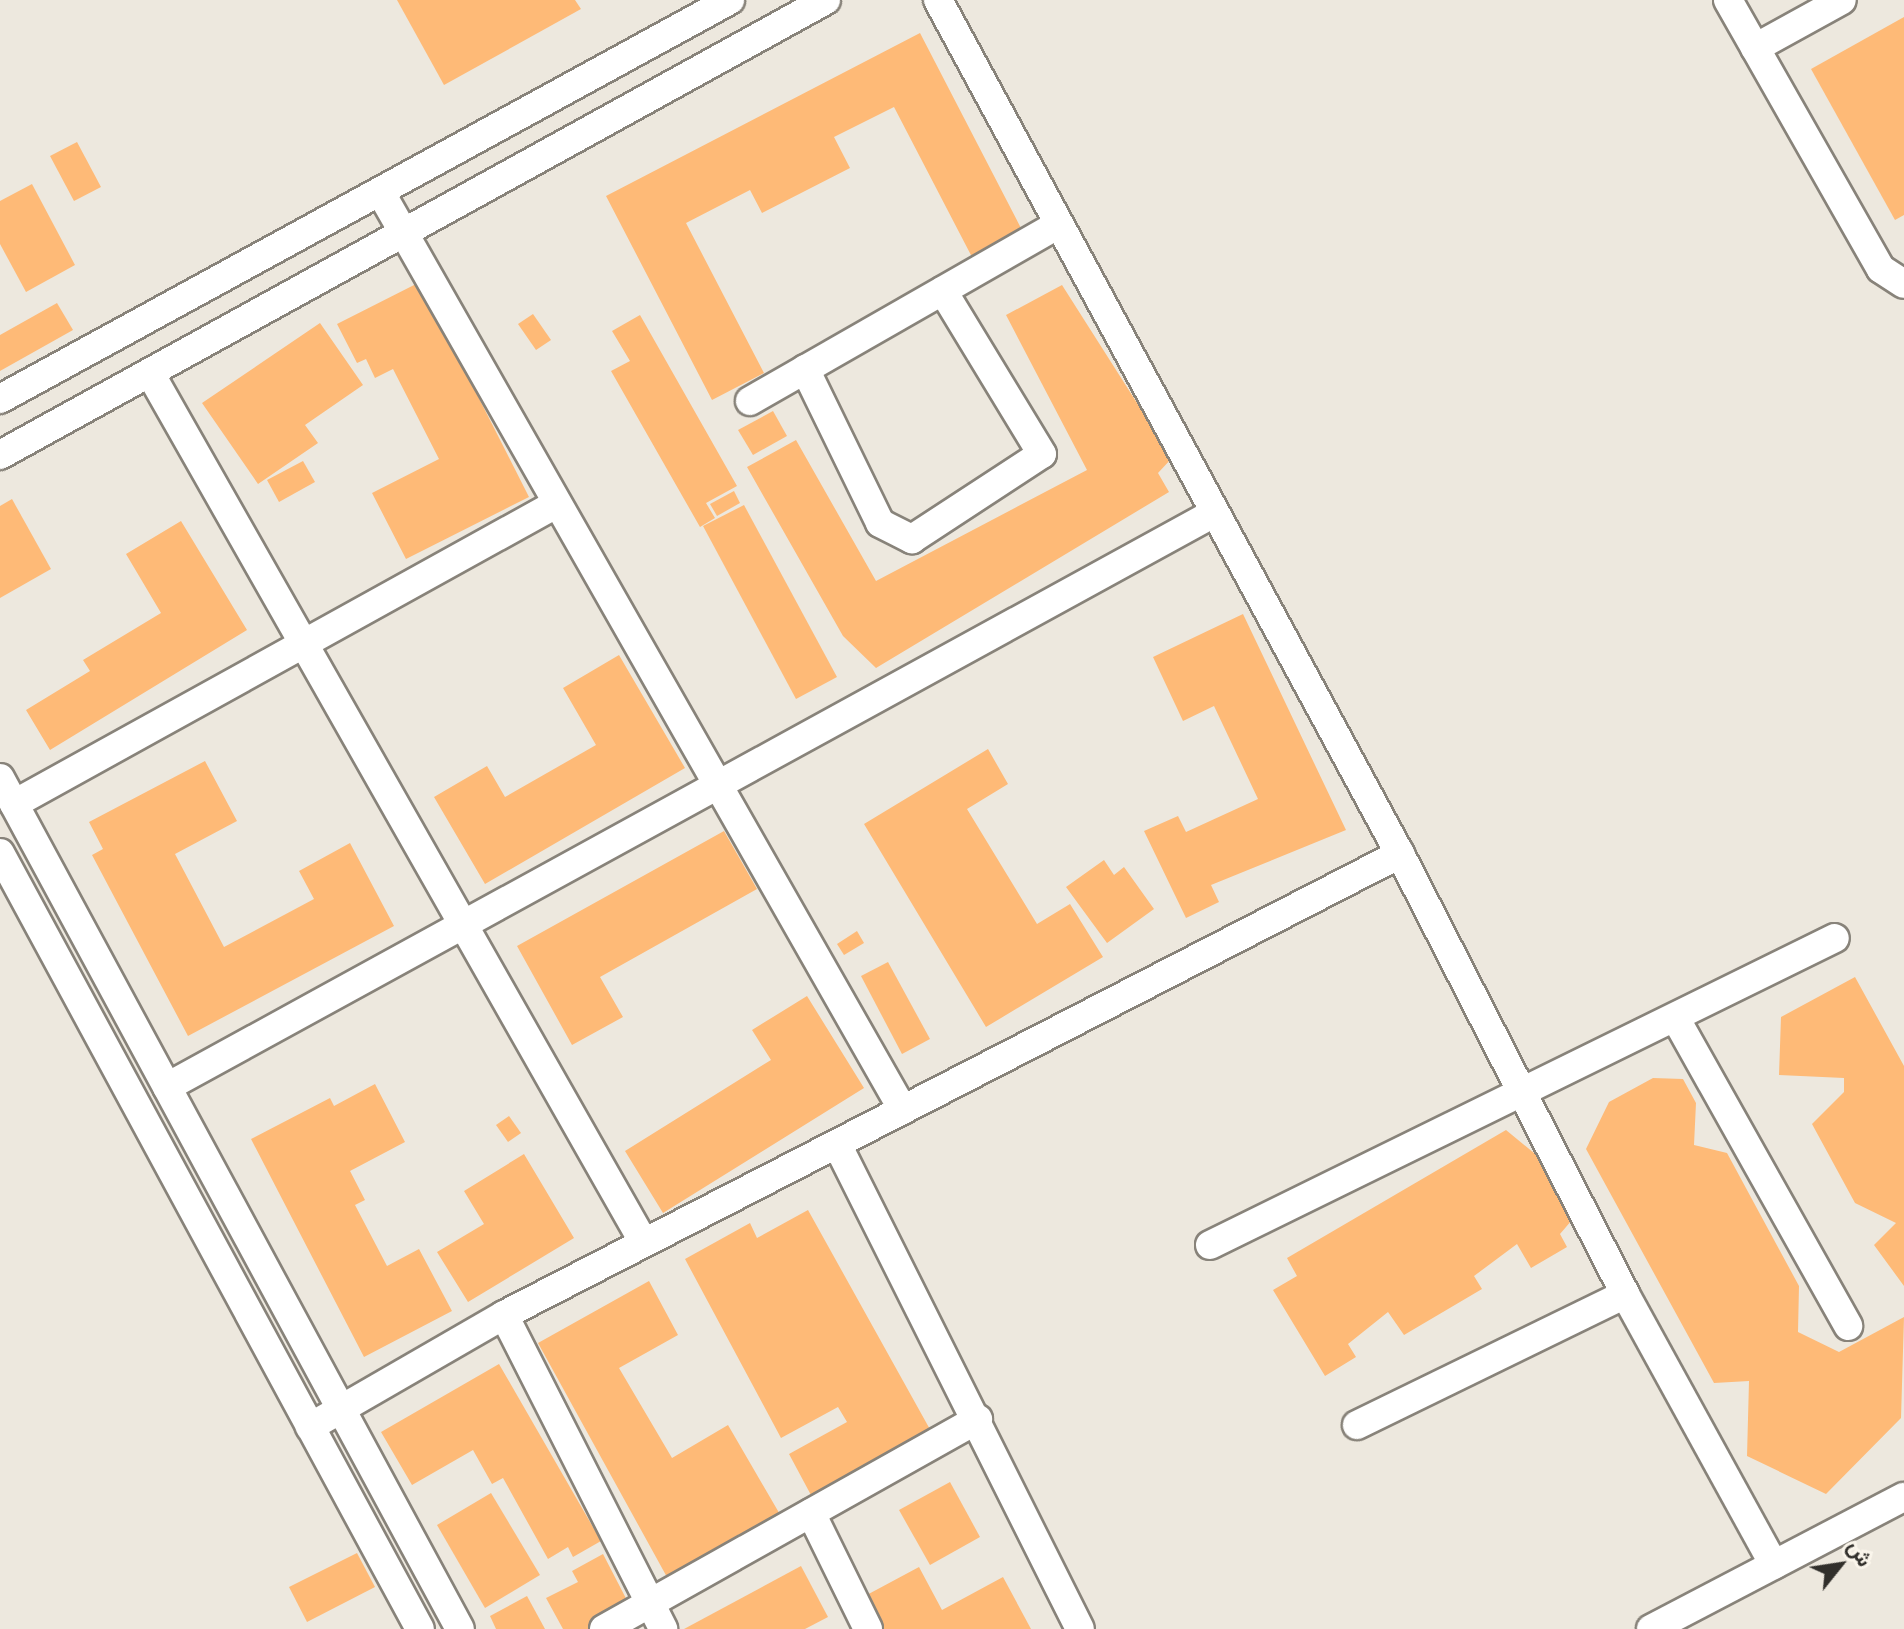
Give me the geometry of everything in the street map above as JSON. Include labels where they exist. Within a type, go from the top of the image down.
[{"type":"street","points":[[0,399],[730,0]]},
{"type":"street","points":[[0,455],[826,0]]},
{"type":"street","points":[[938,0],[1400,854],[1625,1294],[1774,1565]]},
{"type":"street","points":[[1728,0],[1881,269],[1904,284]]},
{"type":"street","points":[[1755,48],[1842,0]]},
{"type":"street","points":[[381,193],[903,1110]]},
{"type":"street","points":[[750,401],[1057,225]]},
{"type":"street","points":[[805,369],[880,523],[912,539],[1042,454],[943,291]]},
{"type":"street","points":[[150,373],[307,641],[461,927],[644,1243]]},
{"type":"street","points":[[14,804],[556,504]]},
{"type":"street","points":[[167,1087],[1214,513]]},
{"type":"street","points":[[0,778],[460,1629]]},
{"type":"street","points":[[30,837],[1,855],[420,1629]]},
{"type":"street","points":[[310,1427],[504,1315],[1400,854]]},
{"type":"street","points":[[1210,1245],[1524,1097],[1835,938]]},
{"type":"street","points":[[1676,1019],[1848,1326]]},
{"type":"street","points":[[837,1144],[978,1419],[1080,1629]]},
{"type":"street","points":[[1357,1425],[1625,1294]]},
{"type":"street","points":[[504,1315],[663,1629]]},
{"type":"street","points":[[604,1629],[978,1419]]},
{"type":"street","points":[[1651,1629],[1904,1497]]},
{"type":"street","points":[[811,1513],[868,1629]]},
{"type":"building","points":[[397,0],[575,0],[581,9],[444,85]]},
{"type":"building","points":[[1904,17],[1904,215],[1895,220],[1811,69]]},
{"type":"building","points":[[920,33],[1023,232],[973,259],[894,107],[834,137],[850,168],[762,213],[750,190],[686,223],[764,373],[712,400],[606,196]]},
{"type":"building","points":[[77,142],[101,187],[74,201],[50,156]]},
{"type":"building","points":[[32,184],[75,265],[26,292],[0,244],[0,201]]},
{"type":"building","points":[[420,282],[529,497],[406,559],[372,493],[439,459],[393,369],[375,378],[366,359],[357,363],[337,324]]},
{"type":"building","points":[[1062,285],[1172,458],[1158,473],[1169,492],[876,668],[843,636],[747,467],[796,440],[876,581],[1087,470],[1006,315]]},
{"type":"building","points":[[57,303],[73,330],[0,371],[0,335]]},
{"type":"building","points":[[533,314],[551,340],[536,350],[518,324]]},
{"type":"building","points":[[640,315],[737,486],[706,503],[715,518],[700,527],[611,371],[630,361],[612,331]]},
{"type":"building","points":[[320,323],[363,385],[305,425],[318,443],[258,484],[202,403]]},
{"type":"building","points":[[773,411],[787,436],[753,455],[738,430]]},
{"type":"building","points":[[303,461],[315,482],[279,502],[267,480]]},
{"type":"building","points":[[734,491],[740,503],[717,516],[710,504]]},
{"type":"building","points":[[12,499],[51,569],[0,598],[0,506]]},
{"type":"building","points":[[744,505],[837,677],[796,699],[703,526]]},
{"type":"building","points":[[181,521],[247,630],[50,750],[26,710],[90,671],[83,660],[161,613],[126,554]]},
{"type":"building","points":[[1243,614],[1346,830],[1211,885],[1219,902],[1186,918],[1144,831],[1178,816],[1186,832],[1258,799],[1214,706],[1183,721],[1153,657]]},
{"type":"building","points":[[619,655],[685,768],[485,884],[434,797],[487,766],[505,797],[596,745],[563,688]]},
{"type":"building","points":[[988,749],[1008,784],[967,809],[1037,924],[1070,904],[1103,957],[986,1027],[864,824]]},
{"type":"building","points":[[205,761],[237,821],[175,854],[224,947],[314,899],[299,871],[350,843],[394,926],[188,1036],[92,855],[103,849],[89,822]]},
{"type":"building","points":[[724,831],[757,889],[600,977],[623,1017],[572,1045],[517,946]]},
{"type":"building","points":[[1104,860],[1114,875],[1124,867],[1154,909],[1107,943],[1066,887]]},
{"type":"building","points":[[857,931],[864,943],[844,955],[837,944]]},
{"type":"building","points":[[888,962],[930,1039],[902,1054],[861,976]]},
{"type":"building","points":[[1855,977],[1904,1066],[1904,1286],[1874,1245],[1896,1223],[1855,1203],[1812,1124],[1844,1092],[1844,1078],[1779,1075],[1781,1017]]},
{"type":"building","points":[[807,996],[864,1088],[663,1213],[625,1151],[771,1060],[752,1030]]},
{"type":"building","points":[[1653,1078],[1683,1079],[1696,1103],[1694,1145],[1727,1153],[1799,1286],[1798,1332],[1839,1352],[1904,1317],[1901,1418],[1826,1494],[1747,1456],[1749,1381],[1714,1383],[1586,1149],[1609,1102]]},
{"type":"building","points":[[375,1084],[405,1142],[350,1171],[365,1200],[355,1205],[387,1266],[419,1249],[452,1311],[364,1357],[251,1139],[330,1098],[334,1106]]},
{"type":"building","points":[[509,1116],[521,1133],[508,1142],[496,1125]]},
{"type":"building","points":[[1506,1130],[1551,1167],[1578,1213],[1560,1234],[1567,1247],[1531,1268],[1517,1244],[1474,1276],[1482,1289],[1404,1335],[1388,1312],[1348,1344],[1356,1357],[1325,1376],[1273,1290],[1297,1276],[1287,1258]]},
{"type":"building","points":[[524,1154],[574,1238],[468,1302],[437,1252],[484,1224],[464,1191]]},
{"type":"building","points":[[808,1210],[932,1433],[819,1510],[789,1454],[847,1422],[838,1407],[781,1438],[685,1259],[750,1223],[757,1238]]},
{"type":"building","points":[[649,1281],[678,1335],[619,1368],[672,1458],[728,1425],[785,1523],[673,1588],[538,1343]]},
{"type":"building","points":[[499,1364],[601,1541],[573,1557],[568,1547],[548,1559],[503,1478],[492,1484],[473,1450],[412,1485],[381,1432]]},
{"type":"building","points":[[950,1482],[980,1537],[930,1565],[899,1510]]},
{"type":"building","points":[[491,1493],[540,1575],[485,1608],[437,1525]]},
{"type":"building","points":[[357,1553],[375,1587],[307,1622],[289,1587]]},
{"type":"building","points":[[603,1554],[632,1610],[591,1629],[563,1629],[546,1598],[578,1582],[572,1571]]},
{"type":"building","points":[[801,1566],[828,1617],[805,1629],[684,1629]]},
{"type":"building","points":[[919,1567],[942,1610],[1003,1577],[1031,1629],[880,1629],[863,1597]]},
{"type":"building","points":[[527,1596],[545,1629],[496,1629],[490,1616]]}]
